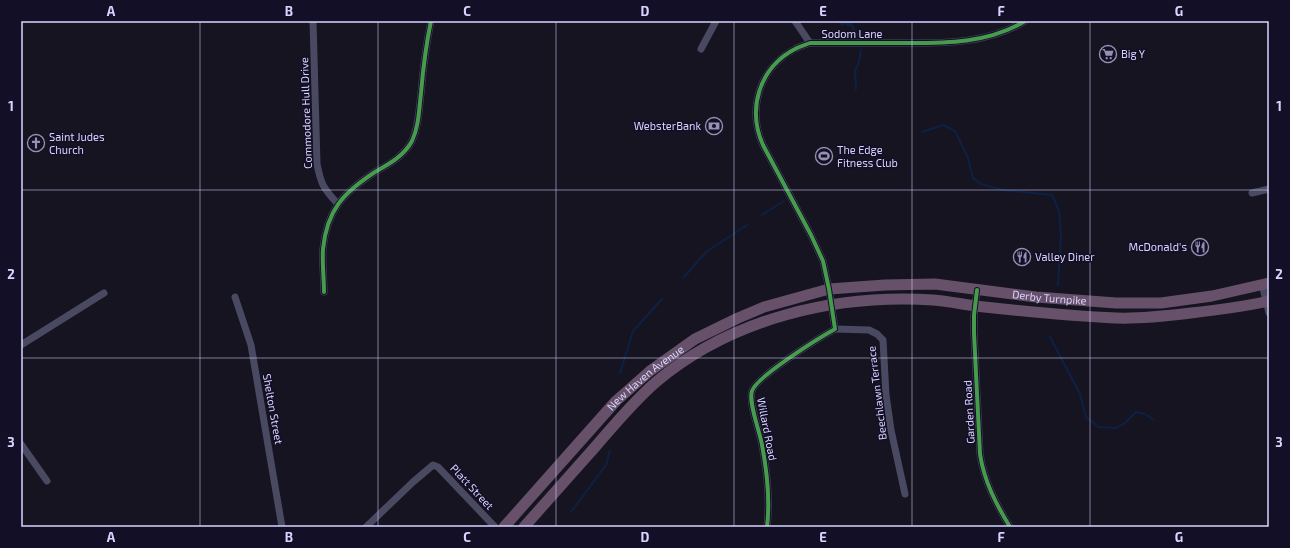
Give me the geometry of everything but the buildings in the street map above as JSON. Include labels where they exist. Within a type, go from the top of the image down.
[{"type":"highway","name":"Derby Turnpike","points":[[829,289],[935,284],[972,290],[1036,297],[1116,303],[1162,303],[1212,296],[1266,283]]},
{"type":"highway","name":"New Haven Avenue","points":[[504,527],[616,401],[667,358],[695,339],[738,318],[764,308],[829,289]]},
{"type":"highway","points":[[1242,289],[1246,306]]},
{"type":"highway","points":[[970,305],[972,290]]},
{"type":"highway","name":"Derby Turnpike","points":[[831,304],[886,299],[934,300],[1037,312],[1117,318],[1162,316],[1246,306],[1267,301]]},
{"type":"highway","name":"New Haven Avenue","points":[[524,527],[627,411],[656,382],[700,351],[744,330],[789,313],[831,304]]},
{"type":"street","name":"Commodore Hull Drive","points":[[314,21],[317,164],[320,181],[326,191],[337,203]]},
{"type":"street","points":[[324,292],[323,250],[328,224],[337,203],[360,182],[396,159],[412,141],[417,126],[426,41],[431,21]]},
{"type":"street","points":[[701,49],[716,21]]},
{"type":"street","points":[[794,21],[810,43]]},
{"type":"street","name":"Sodom Lane","points":[[831,304],[823,261],[758,133],[755,117],[757,99],[761,85],[768,74],[777,62],[795,49],[810,43],[952,43],[984,38],[1020,22]]},
{"type":"street","points":[[1252,193],[1269,189]]},
{"type":"street","points":[[1266,283],[1269,313]]},
{"type":"street","points":[[21,345],[104,293]]},
{"type":"street","name":"Shelton Street","points":[[235,296],[251,345],[282,527]]},
{"type":"street","points":[[831,304],[835,329]]},
{"type":"street","name":"Garden Road","points":[[970,305],[974,333],[978,431],[982,464],[990,489],[1010,527]]},
{"type":"street","name":"Beechlawn Terrace","points":[[835,329],[869,330],[877,334],[883,340],[886,396],[891,430],[905,494]]},
{"type":"street","name":"Willard Road","points":[[767,527],[766,472],[762,444],[752,401],[752,391],[759,381],[773,370],[835,329]]},
{"type":"street","points":[[21,444],[47,481]]},
{"type":"street","name":"Platt Street","points":[[366,527],[433,465],[438,466],[495,527]]},
{"type":"water","points":[[836,21],[852,21],[852,25],[849,27],[845,24],[842,26]]},
{"type":"waterway","points":[[849,21],[857,35]]},
{"type":"waterway","points":[[856,89],[855,71],[859,62],[861,50]]},
{"type":"waterway","points":[[922,132],[943,125],[955,131],[968,158],[973,178],[981,184],[1003,190],[1052,195],[1059,211],[1061,234],[1058,285]]},
{"type":"waterway","points":[[762,215],[784,201]]},
{"type":"waterway","points":[[684,277],[706,252],[747,225]]},
{"type":"waterway","points":[[620,373],[633,331],[662,299]]},
{"type":"waterway","points":[[1050,337],[1080,394],[1086,417],[1099,427],[1116,428],[1125,423],[1136,412],[1145,414],[1154,420]]},
{"type":"waterway","points":[[571,512],[606,465],[610,451]]},
{"type":"cycle path","points":[[324,292],[323,249],[325,235],[328,223],[338,204],[354,187],[391,163],[405,151],[412,141],[418,117],[431,21]]},
{"type":"cycle path","points":[[767,527],[767,476],[762,445],[752,402],[752,391],[764,377],[776,368],[835,329],[823,261],[811,235],[763,145],[758,131],[756,117],[757,104],[765,78],[783,57],[797,48],[810,43],[929,43],[962,41],[994,35],[1025,21]]},
{"type":"cycle path","points":[[977,290],[974,315],[974,333],[980,454],[984,474],[991,492],[1010,527]]},
{"type":"place","name":"Big Y","points":[[1108,54]]},
{"type":"place","name":"WebsterBank","points":[[714,126]]},
{"type":"place","name":"Saint Judes Church","points":[[36,143]]},
{"type":"place","name":"The Edge Fitness Club","points":[[824,156]]},
{"type":"place","name":"McDonald's","points":[[1200,247]]},
{"type":"place","name":"Valley Diner","points":[[1022,257]]}]
